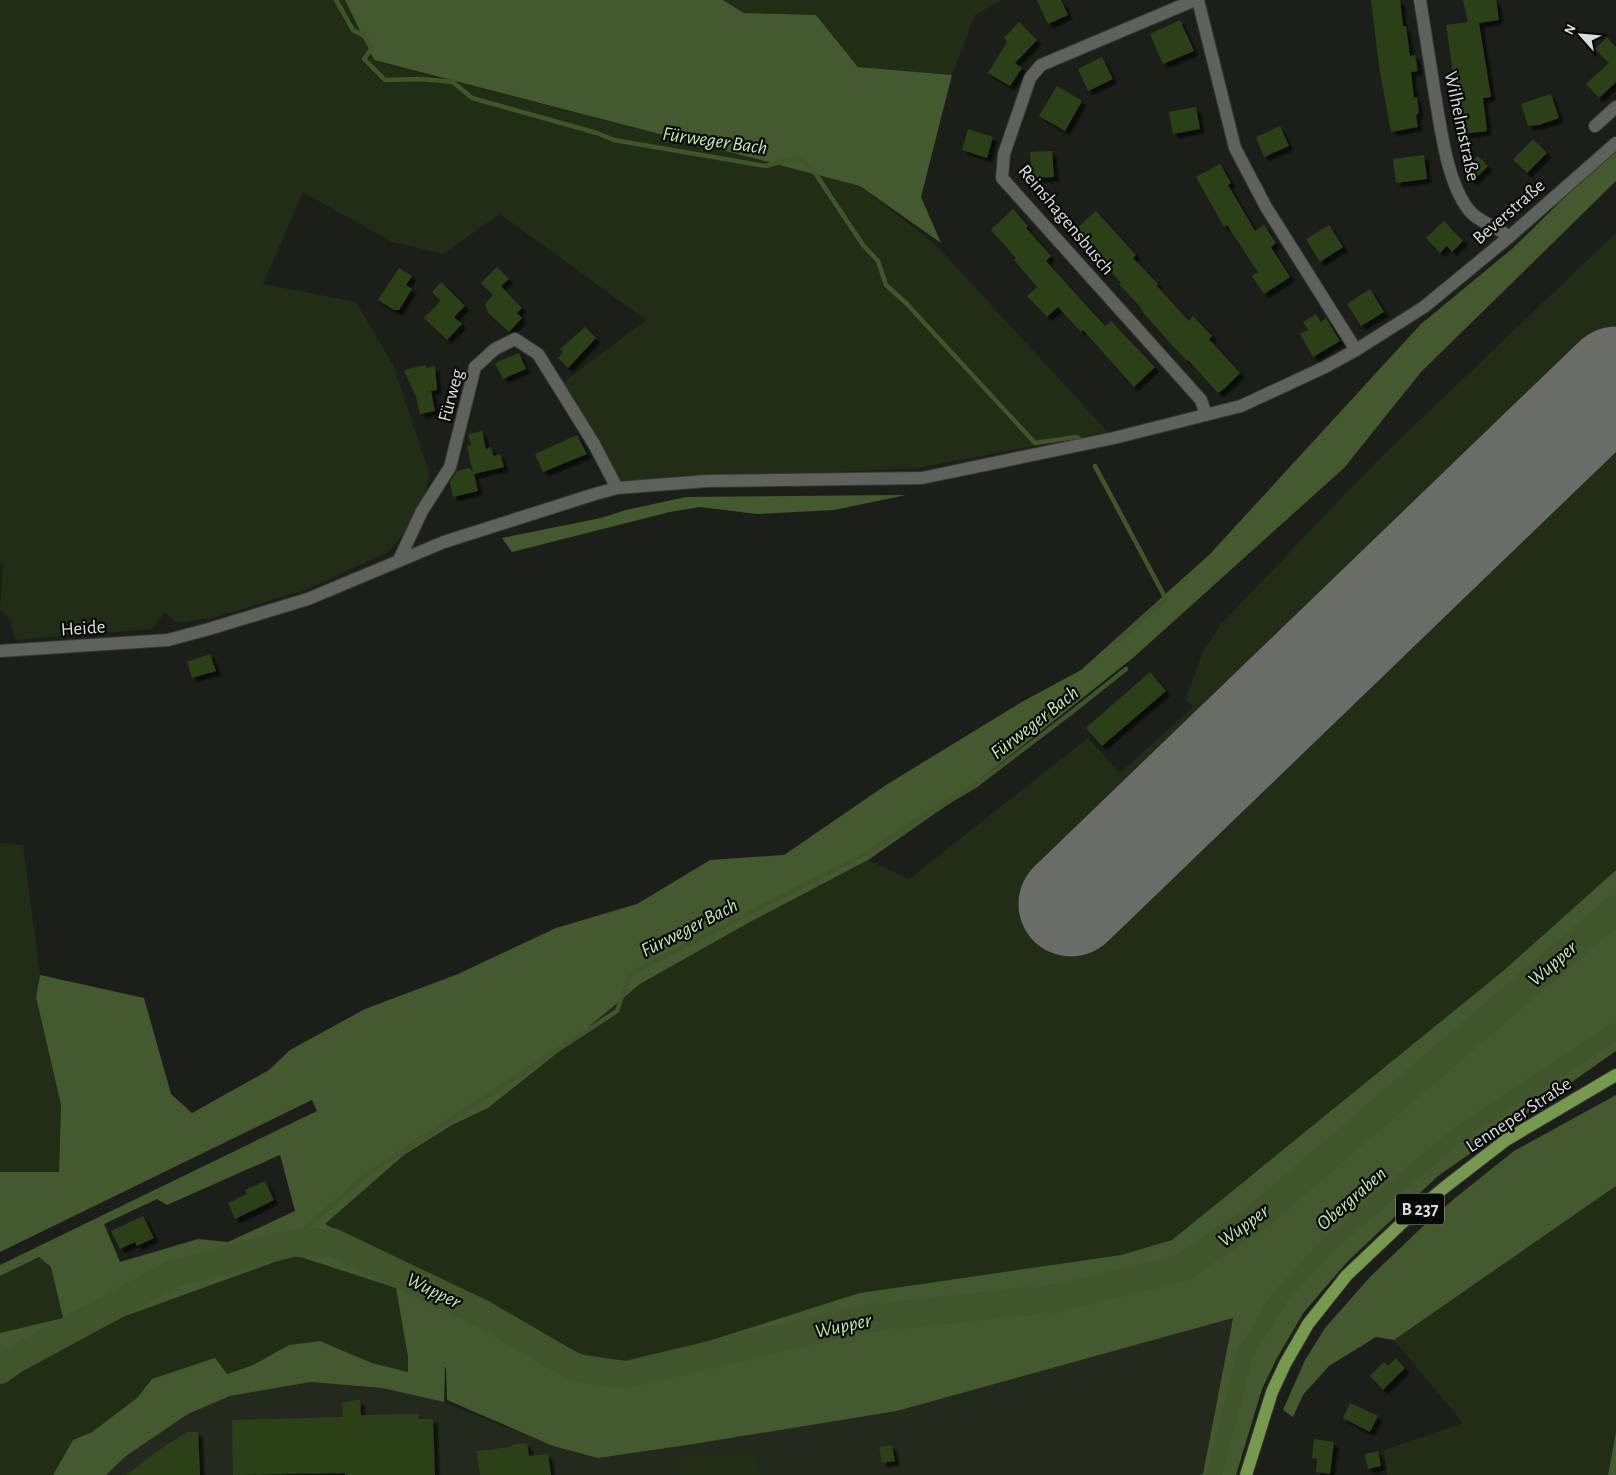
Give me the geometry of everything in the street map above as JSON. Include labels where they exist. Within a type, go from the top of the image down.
[{"type":"main road","name":"Lenneper Straße","points":[[1246,1475],[1272,1392],[1285,1364],[1308,1324],[1347,1275],[1403,1222],[1506,1140],[1616,1075]]},
{"type":"street","name":"Reinshagensbusch","points":[[1206,415],[1201,400],[1002,178],[1004,154],[1030,78],[1041,66],[1196,0],[1235,148],[1266,207],[1356,350]]},
{"type":"street","name":"Wilhelmstraße","points":[[1420,0],[1443,142],[1457,192],[1469,211],[1509,237]]},
{"type":"street","points":[[1595,126],[1616,107]]},
{"type":"street","name":"Beverstraße","points":[[617,488],[707,481],[922,478],[1114,438],[1241,406],[1325,367],[1356,350],[1424,307],[1509,237],[1616,143]]},
{"type":"street","name":"Fürweg","points":[[399,560],[422,511],[450,467],[468,402],[475,367],[495,349],[515,339],[538,354],[594,444],[617,488]]},
{"type":"street","name":"Heide","points":[[0,651],[168,640],[210,629],[308,599],[444,542],[617,488]]},
{"type":"shaded area","points":[[1233,1318],[1203,1474],[1199,1475],[106,1475],[126,1456],[188,1414],[230,1396],[311,1382],[382,1388],[444,1402],[553,1446],[598,1458],[897,1411]]},
{"type":"green space","points":[[0,0],[345,0],[374,61],[860,186],[936,245],[1108,432],[918,468],[678,480],[620,480],[594,444],[558,386],[646,320],[500,214],[443,254],[392,242],[303,192],[263,284],[356,302],[393,365],[429,473],[423,510],[388,552],[305,590],[212,618],[177,623],[165,612],[152,629],[15,640],[11,621],[0,608],[3,564],[0,564]]},
{"type":"green space","points":[[345,0],[723,0],[744,13],[816,15],[858,67],[952,75],[921,197],[941,243],[860,186],[374,60]]},
{"type":"green space","points":[[723,0],[1002,0],[975,15],[952,75],[858,67],[816,15],[744,13]]},
{"type":"green space","points":[[1616,147],[1616,181],[1421,372],[1344,468],[1134,657],[953,801],[868,860],[750,922],[640,984],[488,1108],[452,1125],[404,1155],[325,1224],[581,1354],[625,1364],[674,1352],[860,1293],[1121,1255],[1172,1240],[1503,971],[1616,870],[1616,1051],[1438,1176],[1348,1261],[1304,1312],[1277,1358],[1262,1389],[1236,1475],[1199,1475],[1203,1474],[1233,1318],[897,1411],[598,1458],[553,1446],[447,1400],[446,1368],[440,1366],[445,1368],[444,1402],[382,1388],[311,1382],[230,1396],[188,1414],[126,1456],[106,1475],[53,1475],[73,1440],[92,1432],[137,1398],[152,1379],[215,1358],[227,1374],[253,1365],[289,1345],[320,1341],[372,1363],[408,1372],[408,1357],[396,1288],[294,1255],[106,1323],[43,1358],[0,1370],[0,1333],[63,1318],[51,1267],[39,1257],[0,1276],[0,1265],[317,1111],[312,1100],[0,1252],[0,1172],[59,1172],[61,1105],[36,997],[40,975],[144,998],[171,1094],[192,1113],[269,1070],[290,1050],[365,1009],[458,974],[556,928],[637,904],[710,860],[784,855],[886,785],[1020,703],[1081,670],[1210,554],[1421,324],[1513,248]],"holes":[[[280,1155],[295,1211],[228,1242],[198,1239],[120,1262],[104,1224],[157,1199],[167,1205]]]},
{"type":"green space","points":[[1616,233],[1616,870],[1503,971],[1172,1240],[1121,1255],[625,1364],[581,1354],[325,1224],[404,1155],[452,1125],[488,1107],[566,1046],[640,984],[750,922],[868,860],[909,879],[1088,738],[1120,773],[1193,707],[1186,699],[1203,651],[1221,624],[1377,461]]},
{"type":"green space","points":[[906,495],[834,510],[757,514],[700,507],[670,512],[512,552],[502,538],[601,518],[626,510],[686,497]]},
{"type":"green space","points":[[0,843],[23,845],[40,975],[36,997],[61,1105],[59,1172],[0,1172]]},
{"type":"green space","points":[[1616,1095],[1616,1186],[1394,1340],[1376,1337],[1329,1366],[1303,1395],[1293,1417],[1283,1410],[1305,1360],[1325,1328],[1370,1277],[1418,1231],[1455,1198],[1514,1151]]},
{"type":"green space","points":[[1616,1186],[1616,1432],[1608,1475],[1387,1475],[1384,1450],[1463,1423],[1394,1340]]},
{"type":"green space","points":[[294,1255],[396,1288],[408,1357],[408,1372],[372,1363],[320,1341],[289,1345],[253,1365],[227,1374],[152,1379],[137,1398],[92,1432],[73,1440],[53,1475],[0,1475],[0,1370],[43,1358],[106,1323]]},
{"type":"green space","points":[[39,1257],[52,1267],[64,1318],[0,1333],[0,1276]]},
{"type":"green space","points":[[1616,1432],[1616,1475],[1608,1475]]},
{"type":"green space","points":[[755,1451],[760,1475],[679,1475],[677,1458]]},
{"type":"building","points":[[1037,0],[1061,0],[1068,15],[1048,24]]},
{"type":"building","points":[[1371,0],[1400,0],[1403,26],[1406,26],[1410,56],[1415,55],[1418,71],[1411,72],[1414,98],[1417,97],[1419,113],[1416,115],[1418,127],[1391,132],[1379,66]]},
{"type":"building","points":[[1463,0],[1496,0],[1499,20],[1479,23],[1491,97],[1483,98],[1487,131],[1462,134],[1446,25],[1468,22]]},
{"type":"building","points":[[1180,20],[1194,51],[1163,64],[1150,34]]},
{"type":"building","points":[[1019,22],[1037,40],[1015,63],[1022,68],[1010,86],[988,73],[1007,42],[1004,38]]},
{"type":"building","points":[[1607,37],[1616,47],[1616,82],[1599,98],[1586,84],[1609,63],[1595,49]]},
{"type":"building","points":[[1102,57],[1113,79],[1088,91],[1078,69]]},
{"type":"building","points":[[1057,86],[1082,101],[1065,131],[1039,116]]},
{"type":"building","points":[[1551,94],[1559,118],[1539,125],[1528,126],[1521,104]]},
{"type":"building","points":[[1196,107],[1200,129],[1173,134],[1169,112]]},
{"type":"building","points":[[1280,126],[1289,146],[1264,157],[1256,137]]},
{"type":"building","points":[[968,129],[993,137],[987,158],[962,150]]},
{"type":"building","points":[[1533,139],[1547,153],[1527,173],[1513,160]]},
{"type":"building","points":[[1052,151],[1054,177],[1032,178],[1030,152]]},
{"type":"building","points":[[1424,155],[1427,179],[1396,183],[1393,159]]},
{"type":"building","points":[[1478,156],[1488,166],[1473,181],[1463,170]]},
{"type":"building","points":[[1220,164],[1231,183],[1228,185],[1255,231],[1264,225],[1276,243],[1271,247],[1290,277],[1264,294],[1252,276],[1258,272],[1227,225],[1224,227],[1196,177]]},
{"type":"building","points":[[1013,209],[1028,226],[1026,228],[1051,256],[1046,261],[1105,326],[1111,321],[1155,367],[1134,387],[1083,330],[1081,332],[1058,307],[1047,317],[1027,296],[1037,287],[1014,260],[1016,258],[991,230]]},
{"type":"building","points":[[1096,211],[1136,255],[1133,258],[1158,284],[1157,286],[1189,321],[1193,316],[1212,336],[1209,339],[1240,373],[1218,393],[1142,311],[1077,228]]},
{"type":"building","points":[[1444,221],[1463,241],[1452,252],[1447,246],[1440,253],[1426,238]]},
{"type":"building","points":[[1329,225],[1343,247],[1320,262],[1306,239]]},
{"type":"building","points":[[497,267],[509,279],[501,286],[522,308],[517,313],[522,318],[509,332],[488,313],[485,304],[493,295],[481,283]]},
{"type":"building","points":[[399,268],[412,276],[406,285],[412,289],[399,310],[394,310],[378,300]]},
{"type":"building","points":[[441,282],[465,306],[454,317],[462,324],[447,340],[424,318],[439,303],[440,300],[432,292]]},
{"type":"building","points":[[1370,289],[1384,312],[1361,326],[1347,304]]},
{"type":"building","points":[[1316,314],[1321,322],[1326,318],[1340,341],[1313,357],[1300,334],[1308,330],[1303,322]]},
{"type":"building","points":[[585,327],[596,338],[568,368],[558,358],[563,352],[560,349]]},
{"type":"building","points":[[519,353],[526,369],[503,379],[495,363]]},
{"type":"building","points":[[426,365],[426,368],[435,366],[437,390],[431,391],[435,411],[420,414],[416,397],[404,370]]},
{"type":"building","points":[[482,431],[486,449],[491,447],[493,456],[500,454],[504,467],[474,474],[478,491],[453,497],[450,482],[457,471],[469,468],[473,472],[467,446],[471,445],[468,434]]},
{"type":"building","points":[[577,435],[587,454],[543,472],[535,454]]},
{"type":"building","points":[[210,654],[216,671],[192,678],[187,662]]},
{"type":"building","points":[[1150,672],[1166,691],[1102,746],[1086,728]]},
{"type":"building","points":[[265,1181],[274,1200],[235,1219],[228,1203],[247,1194],[245,1190]]},
{"type":"building","points":[[143,1216],[154,1238],[137,1246],[135,1242],[120,1249],[111,1231]]},
{"type":"building","points":[[1396,1358],[1405,1368],[1383,1390],[1370,1376],[1384,1362],[1388,1366]]},
{"type":"building","points":[[360,1400],[361,1415],[418,1414],[419,1419],[433,1419],[435,1475],[345,1475],[345,1473],[233,1475],[232,1420],[343,1417],[342,1402]]},
{"type":"building","points":[[1350,1403],[1378,1416],[1370,1432],[1343,1418]]},
{"type":"building","points":[[188,1432],[198,1432],[200,1475],[126,1475],[166,1445]]},
{"type":"building","points":[[1314,1439],[1334,1442],[1330,1474],[1316,1472],[1317,1459],[1312,1458]]},
{"type":"building","points":[[527,1443],[529,1456],[548,1454],[551,1475],[480,1475],[477,1451],[512,1447],[512,1445]]},
{"type":"building","points":[[892,1445],[895,1461],[882,1463],[879,1447]]},
{"type":"building","points":[[1378,1451],[1381,1466],[1368,1469],[1365,1454]]},
{"type":"waterway","name":"Fürweger Bach","points":[[336,0],[353,30],[364,36],[372,48],[364,59],[385,80],[422,79],[453,82],[472,98],[597,133],[614,140],[766,166],[797,157],[813,170],[863,245],[878,261],[886,285],[906,303],[1035,443],[1076,437],[1081,440]]},
{"type":"waterway","name":"Fürweger Bach","points":[[1095,466],[1166,599],[1114,644]]},
{"type":"waterway","name":"Fürweger Bach","points":[[298,1243],[308,1226],[365,1176],[617,1011],[630,974],[873,850],[929,813],[975,786],[1126,669]]},
{"type":"waterway","name":"Wupper","points":[[0,1370],[14,1360],[175,1273],[292,1243],[332,1242],[483,1314],[576,1368],[626,1375],[861,1319],[1059,1298],[1181,1268],[1261,1214],[1616,909]]},
{"type":"waterway","name":"Obergraben","points":[[1214,1475],[1245,1354],[1280,1297],[1330,1243],[1456,1136],[1616,1031]]},
{"type":"runway","points":[[1071,904],[1616,379]]}]
